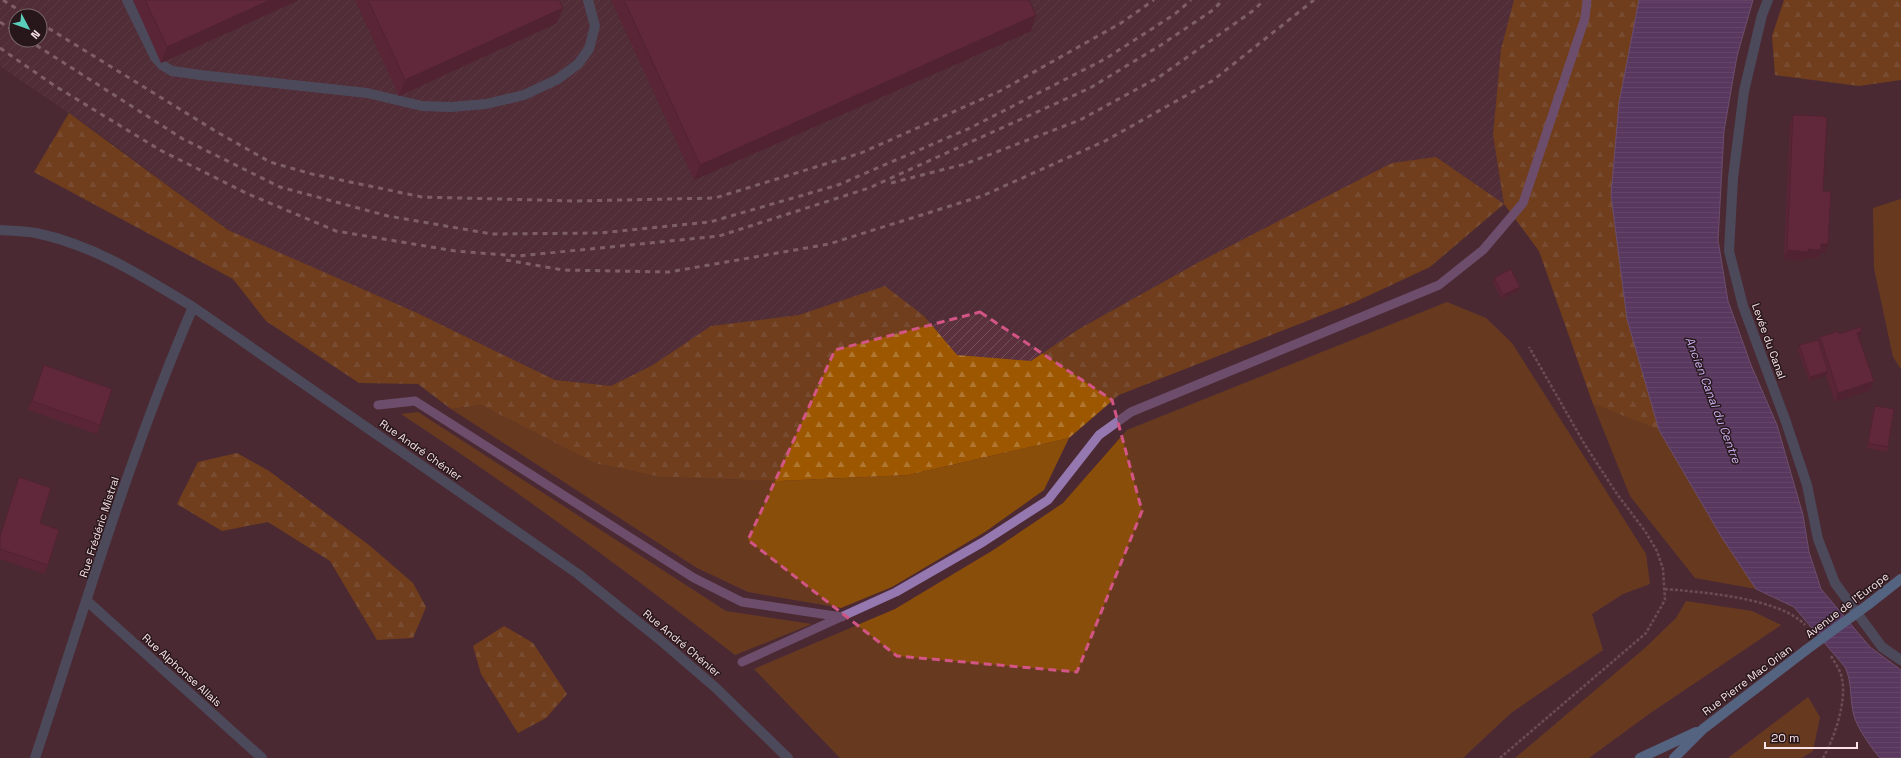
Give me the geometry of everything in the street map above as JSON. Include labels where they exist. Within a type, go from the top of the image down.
[{"type":"main road","name":"Avenue de l'Europe","points":[[1806,650],[1901,579]]},
{"type":"main road","name":"Rue Pierre Mac Orlan","points":[[1674,758],[1703,729],[1806,650]]},
{"type":"main road","name":"Rue Pierre Mac Orlan","points":[[1640,758],[1703,729]]},
{"type":"street","points":[[127,0],[155,57],[162,65],[172,70],[200,75],[367,93],[422,106],[451,107],[486,104],[524,95],[558,79],[578,64],[590,49],[595,26],[588,0]]},
{"type":"street","name":"Levée du Canal","points":[[1768,0],[1762,15],[1744,91],[1733,178],[1729,251],[1743,306],[1786,422],[1807,485],[1818,539],[1835,583],[1882,647],[1901,660]]},
{"type":"street","name":"Rue André Chénier","points":[[0,230],[36,233],[83,247],[137,273],[193,307],[578,574],[659,639],[716,688],[788,758]]},
{"type":"street","name":"Rue Frédéric Mistral","points":[[35,758],[122,494],[166,372],[193,307]]},
{"type":"street","name":"Rue Alphonse Allais","points":[[87,601],[262,758]]},
{"type":"path","points":[[1500,758],[1646,633],[1665,600],[1663,569],[1657,551],[1645,531],[1617,494],[1586,445],[1529,348]]},
{"type":"highlighted area","points":[[980,312],[1112,400],[1142,511],[1077,672],[897,656],[748,540],[835,350]]},
{"type":"shaded area","points":[[0,0],[1514,0],[1501,49],[1493,135],[1504,204],[1370,274],[695,450],[228,230],[98,133],[0,66]]},
{"type":"shaded area","points":[[1901,199],[1901,369],[1893,357],[1874,268],[1873,208]]},
{"type":"shaded area","points":[[1447,302],[1486,318],[1512,343],[1646,554],[1650,584],[1623,594],[1592,614],[1603,650],[1511,713],[1463,758],[840,758],[754,669],[895,609],[995,549],[1063,503],[1127,430]]},
{"type":"shaded area","points":[[1593,404],[1659,430],[1721,536],[1756,589],[1695,578],[1630,496]]},
{"type":"shaded area","points":[[481,405],[594,463],[660,477],[779,481],[908,475],[1069,438],[1044,490],[985,532],[892,587],[841,608],[748,592],[697,568],[451,409]]},
{"type":"shaded area","points":[[418,412],[726,611],[812,624],[735,655],[570,531],[486,471],[401,414]]},
{"type":"shaded area","points":[[1686,601],[1752,611],[1781,625],[1649,714],[1589,758],[1515,758],[1645,648],[1676,618]]},
{"type":"shaded area","points":[[1808,697],[1820,717],[1813,751],[1802,758],[1728,758]]},
{"type":"green space","points":[[1514,0],[1639,0],[1619,103],[1611,195],[1627,319],[1659,430],[1593,404],[1539,251],[1504,204],[1493,135],[1501,49]]},
{"type":"green space","points":[[1784,0],[1901,0],[1901,80],[1859,86],[1775,75],[1772,36]]},
{"type":"green space","points":[[69,113],[228,230],[417,313],[555,380],[611,386],[653,365],[711,326],[799,315],[885,286],[924,316],[957,355],[1031,361],[1079,329],[1201,261],[1392,163],[1436,157],[1504,204],[1430,267],[1355,302],[1119,395],[1069,438],[908,475],[779,481],[660,477],[594,463],[481,405],[451,409],[418,384],[359,383],[266,321],[233,279],[34,172]]},
{"type":"green space","points":[[237,453],[269,471],[369,545],[413,583],[426,607],[413,638],[377,640],[330,561],[268,522],[222,531],[177,504],[198,462]]},
{"type":"green space","points":[[504,626],[533,643],[567,694],[546,718],[518,733],[481,674],[473,646]]},
{"type":"water","name":"Ancien Canal du Centre","points":[[1639,0],[1753,0],[1737,56],[1724,131],[1718,240],[1728,301],[1751,365],[1777,425],[1803,515],[1809,552],[1821,589],[1870,647],[1901,670],[1901,758],[1880,758],[1873,750],[1855,719],[1849,679],[1845,667],[1794,607],[1756,589],[1721,536],[1659,430],[1627,319],[1611,195],[1619,103]]},
{"type":"building","points":[[145,0],[270,0],[167,47]]},
{"type":"building","points":[[368,0],[559,0],[563,8],[405,80]]},
{"type":"building","points":[[624,0],[1029,0],[1036,15],[700,165]]},
{"type":"building","points":[[1793,115],[1824,116],[1827,119],[1823,191],[1831,192],[1828,244],[1821,244],[1821,250],[1808,249],[1808,252],[1787,250]]},
{"type":"building","points":[[1511,269],[1520,287],[1503,295],[1494,278]]},
{"type":"building","points":[[1860,327],[1862,331],[1857,333],[1874,381],[1838,393],[1820,337],[1838,331],[1839,334]]},
{"type":"building","points":[[1818,340],[1828,371],[1810,377],[1799,345]]},
{"type":"building","points":[[44,365],[112,389],[100,425],[32,401]]},
{"type":"building","points":[[1875,406],[1894,409],[1888,447],[1868,443]]},
{"type":"building","points":[[19,477],[51,488],[40,523],[59,530],[48,565],[0,549],[0,536]]},
{"type":"waterway","points":[[742,662],[896,592],[983,542],[1048,500],[1099,435],[1131,412],[1439,285],[1483,250],[1523,203],[1585,18],[1587,0]]},
{"type":"waterway","points":[[378,405],[415,401],[694,578],[742,602],[842,617]]},
{"type":"railway","points":[[3,0],[16,8]]},
{"type":"railway","points":[[48,28],[217,132],[270,162],[312,174],[422,197],[576,201],[715,198],[861,153],[1000,91],[1121,23],[1154,0]]},
{"type":"railway","points":[[41,48],[183,139],[280,187],[388,216],[492,234],[599,233],[710,222],[838,185],[970,128],[1105,59],[1175,14],[1191,0]]},
{"type":"railway","points":[[0,48],[55,86],[160,150],[246,193],[336,231],[455,251],[519,256],[719,236],[869,188],[1090,88],[1161,45],[1213,10],[1223,0]]},
{"type":"railway","points":[[891,183],[965,164],[1080,120],[1159,77],[1254,10],[1264,0]]},
{"type":"railway","points":[[506,260],[563,270],[669,272],[829,244],[982,196],[1105,141],[1212,81],[1314,0]]},
{"type":"railway","points":[[0,22],[8,27]]}]
